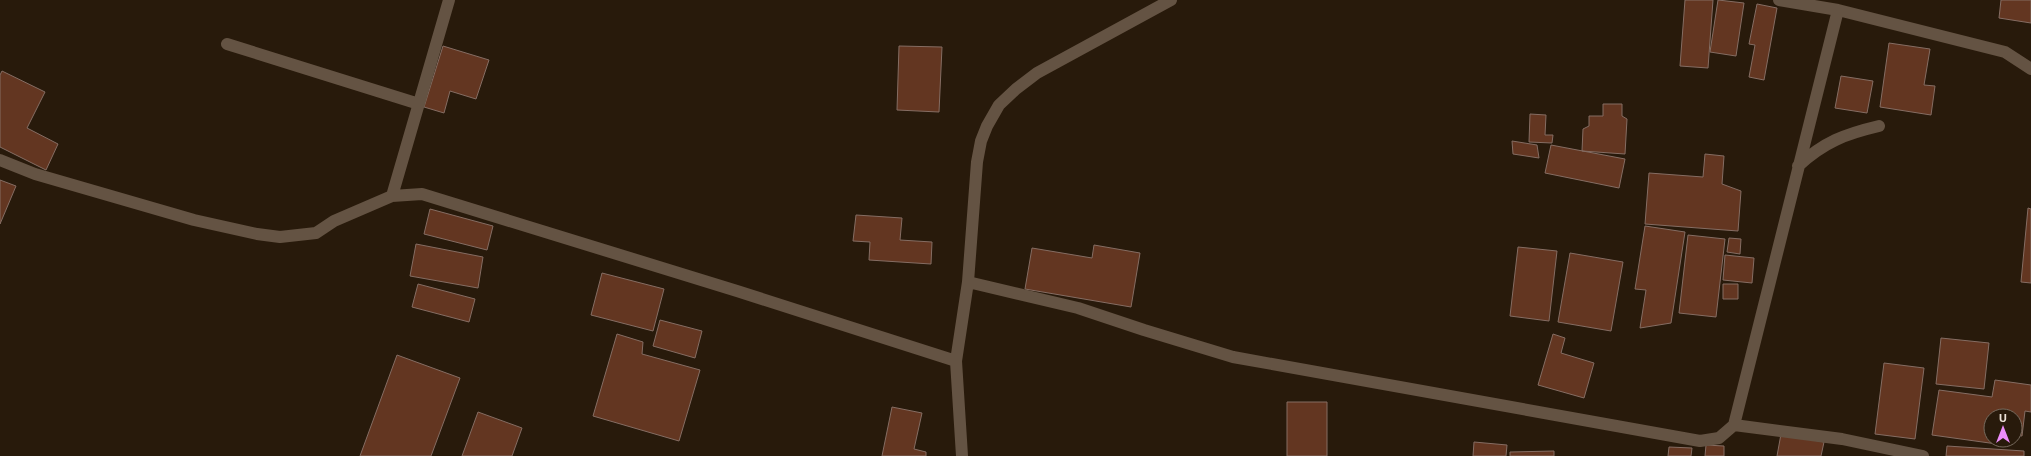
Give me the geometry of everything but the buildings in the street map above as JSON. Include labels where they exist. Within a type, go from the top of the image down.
[{"type":"street","points":[[392,196],[449,0]]},
{"type":"street","points":[[962,456],[956,360],[968,282],[977,162],[981,141],[987,126],[999,105],[1016,89],[1037,73],[1171,0]]},
{"type":"street","points":[[1779,0],[1838,10],[2005,52],[2031,68]]},
{"type":"street","points":[[968,282],[1078,308],[1233,357],[1700,441],[1719,438],[1734,425],[1838,10]]},
{"type":"street","points":[[227,44],[419,104]]},
{"type":"street","points":[[1798,166],[1812,152],[1832,140],[1850,133],[1879,126]]},
{"type":"street","points":[[0,160],[36,174],[194,220],[257,234],[280,236],[316,233],[334,220],[392,196],[422,194],[736,290],[956,360]]},
{"type":"street","points":[[1734,425],[1842,438],[1923,456]]}]
